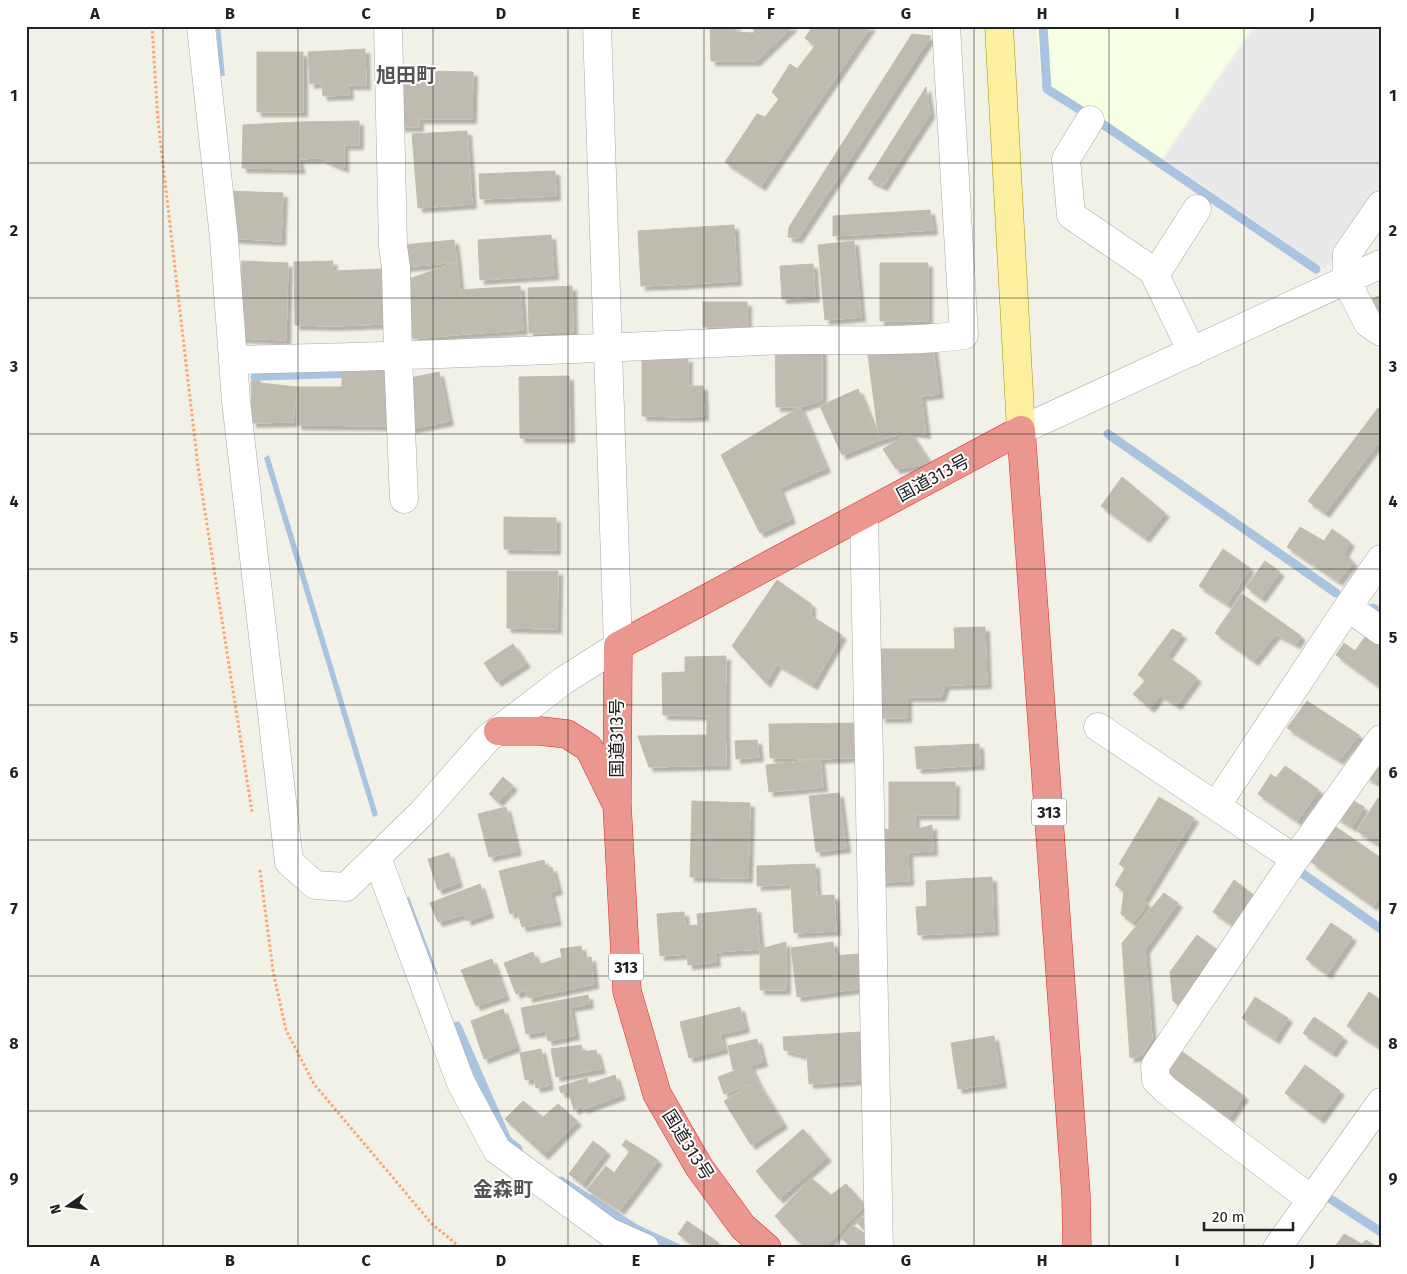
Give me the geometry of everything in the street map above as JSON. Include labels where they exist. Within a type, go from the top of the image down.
[{"type":"highway","name":"国道313号","points":[[767,1248],[743,1227],[699,1167],[657,1094],[628,991],[617,804],[618,646],[1021,430]]},
{"type":"highway","name":"313","points":[[1021,430],[1076,1195],[1077,1248]]},
{"type":"highway","points":[[498,731],[540,731],[567,734],[589,748],[617,804]]},
{"type":"main road","points":[[999,26],[1021,430]]},
{"type":"street","points":[[201,26],[224,238],[236,401],[289,862],[316,885],[346,887],[422,813],[488,738],[563,680],[618,646],[597,26]]},
{"type":"street","points":[[388,26],[393,246],[396,268],[404,499]]},
{"type":"street","points":[[234,360],[398,356],[776,340],[932,339],[964,335],[946,26]]},
{"type":"street","points":[[1090,120],[1066,159],[1071,215],[1153,271],[1192,352]]},
{"type":"street","points":[[1381,205],[1347,254],[1346,280],[1368,324],[1381,332]]},
{"type":"street","points":[[1155,275],[1197,209]]},
{"type":"street","points":[[1021,430],[1381,264]]},
{"type":"street","points":[[864,515],[879,1248]]},
{"type":"street","points":[[1216,806],[1381,559]]},
{"type":"street","points":[[1348,607],[1381,631]]},
{"type":"street","points":[[1098,727],[1295,859]]},
{"type":"street","points":[[1312,1200],[1166,1090],[1156,1080],[1155,1066],[1295,859],[1381,739]]},
{"type":"street","points":[[377,858],[461,1083],[497,1150],[609,1232],[645,1248]]},
{"type":"street","points":[[1277,1248],[1381,1102]]},
{"type":"shaded area","points":[[1036,26],[1253,26],[1161,159],[1087,109],[1042,84]]},
{"type":"shaded area","points":[[1256,26],[1381,26],[1381,192],[1325,269],[1164,159]]},
{"type":"water","points":[[216,26],[220,26],[225,76],[220,76]]},
{"type":"water","points":[[269,455],[378,815],[373,817],[264,458]]},
{"type":"water","points":[[409,897],[438,974],[434,975],[405,898]]},
{"type":"building","points":[[710,26],[736,26],[736,32],[754,33],[754,26],[793,26],[756,61],[711,61]]},
{"type":"building","points":[[813,26],[871,26],[761,186],[725,162],[757,114],[765,117],[779,99],[772,92],[790,64],[797,69],[815,46],[805,38]]},
{"type":"building","points":[[912,34],[931,36],[798,238],[788,237],[789,227]]},
{"type":"building","points":[[365,49],[366,85],[348,85],[349,95],[323,96],[322,83],[310,84],[308,52]]},
{"type":"building","points":[[257,52],[303,52],[303,112],[257,112]]},
{"type":"building","points":[[422,71],[473,72],[472,119],[419,119],[419,127],[400,127],[401,81],[422,81]]},
{"type":"building","points":[[926,87],[930,114],[883,186],[868,179]]},
{"type":"building","points":[[359,121],[359,145],[344,145],[344,168],[320,158],[298,159],[297,122]]},
{"type":"building","points":[[297,122],[298,159],[301,169],[242,168],[243,125]]},
{"type":"building","points":[[467,131],[472,204],[418,208],[412,134]]},
{"type":"building","points":[[555,171],[556,196],[480,199],[479,174]]},
{"type":"building","points":[[226,191],[283,193],[281,241],[224,238]]},
{"type":"building","points":[[930,210],[933,230],[833,236],[833,216]]},
{"type":"building","points":[[734,225],[737,281],[687,284],[684,228]]},
{"type":"building","points":[[684,228],[687,284],[641,286],[638,231]]},
{"type":"building","points":[[551,235],[554,275],[480,280],[478,240]]},
{"type":"building","points":[[454,240],[457,262],[396,268],[393,246]]},
{"type":"building","points":[[854,241],[861,317],[825,320],[818,245]]},
{"type":"building","points":[[242,261],[288,263],[286,340],[239,338]]},
{"type":"building","points":[[333,261],[331,271],[333,326],[295,325],[294,262]]},
{"type":"building","points":[[457,262],[464,334],[413,339],[409,279]]},
{"type":"building","points":[[880,263],[928,263],[928,321],[880,321]]},
{"type":"building","points":[[813,264],[815,297],[782,299],[780,266]]},
{"type":"building","points":[[382,269],[384,324],[333,326],[331,271]]},
{"type":"building","points":[[520,286],[523,330],[464,334],[461,290]]},
{"type":"building","points":[[572,286],[573,332],[529,333],[528,288]]},
{"type":"building","points":[[1381,295],[1381,310],[1378,311],[1372,299]]},
{"type":"building","points":[[703,302],[747,302],[747,327],[703,327]]},
{"type":"building","points":[[932,339],[939,394],[921,396],[926,434],[910,432],[879,440],[867,348]]},
{"type":"building","points":[[775,340],[822,340],[822,400],[800,407],[776,407]]},
{"type":"building","points":[[642,358],[688,358],[687,417],[642,416]]},
{"type":"building","points":[[342,366],[389,366],[388,426],[297,425],[297,387],[342,387]]},
{"type":"building","points":[[439,372],[449,421],[410,429],[400,380]]},
{"type":"building","points":[[569,376],[570,438],[520,438],[519,377]]},
{"type":"building","points":[[251,382],[297,387],[293,422],[252,423]]},
{"type":"building","points":[[687,386],[703,386],[704,416],[687,417]]},
{"type":"building","points":[[858,389],[879,440],[842,455],[820,406]]},
{"type":"building","points":[[800,407],[826,468],[779,488],[791,519],[760,533],[721,455]]},
{"type":"building","points":[[1378,408],[1381,411],[1381,439],[1325,513],[1308,501]]},
{"type":"building","points":[[910,432],[930,463],[896,469],[883,449]]},
{"type":"building","points":[[1122,477],[1165,513],[1145,538],[1101,506]]},
{"type":"building","points":[[504,517],[556,518],[556,550],[504,549]]},
{"type":"building","points":[[1300,527],[1324,541],[1332,529],[1350,542],[1344,553],[1353,562],[1338,581],[1287,547]]},
{"type":"building","points":[[1223,549],[1250,568],[1227,604],[1199,586]]},
{"type":"building","points":[[1265,561],[1280,572],[1261,598],[1246,587]]},
{"type":"building","points":[[507,571],[558,571],[557,629],[507,628]]},
{"type":"building","points":[[777,580],[811,604],[811,616],[842,635],[813,685],[777,664],[766,683],[732,646]]},
{"type":"building","points":[[1242,594],[1301,636],[1296,644],[1276,634],[1254,661],[1215,633]]},
{"type":"building","points":[[985,627],[987,684],[945,685],[941,697],[907,697],[907,718],[881,718],[881,649],[955,649],[954,628]]},
{"type":"building","points":[[1172,629],[1182,634],[1167,656],[1197,678],[1177,705],[1160,695],[1150,708],[1133,694],[1146,680],[1138,675]]},
{"type":"building","points":[[1367,634],[1381,644],[1381,688],[1336,655],[1344,643],[1355,651]]},
{"type":"building","points":[[513,644],[526,663],[497,682],[484,663]]},
{"type":"building","points":[[726,656],[725,716],[663,715],[662,673],[685,672],[685,657]]},
{"type":"building","points":[[1307,701],[1359,735],[1339,760],[1287,728]]},
{"type":"building","points":[[725,716],[726,765],[649,767],[638,736],[707,735],[707,717]]},
{"type":"building","points":[[868,723],[868,757],[820,759],[770,758],[769,724]]},
{"type":"building","points":[[757,740],[759,757],[736,759],[735,741]]},
{"type":"building","points":[[979,744],[980,765],[917,769],[915,747]]},
{"type":"building","points":[[820,759],[823,787],[769,792],[766,765]]},
{"type":"building","points":[[1374,765],[1381,769],[1381,774],[1376,782],[1366,777]]},
{"type":"building","points":[[1285,766],[1319,790],[1297,821],[1258,794],[1271,774],[1276,778]]},
{"type":"building","points":[[503,777],[513,786],[498,802],[489,794]]},
{"type":"building","points":[[889,782],[955,782],[955,815],[915,815],[915,830],[889,830]]},
{"type":"building","points":[[839,793],[846,848],[816,852],[809,796]]},
{"type":"building","points":[[1159,797],[1194,818],[1143,901],[1147,903],[1133,923],[1121,914],[1124,891],[1115,885],[1125,868],[1119,864]]},
{"type":"building","points":[[1347,797],[1364,807],[1352,827],[1336,817]]},
{"type":"building","points":[[1378,798],[1381,800],[1381,846],[1357,831]]},
{"type":"building","points":[[692,801],[750,803],[748,878],[690,877]]},
{"type":"building","points":[[506,807],[517,851],[489,857],[478,814]]},
{"type":"building","points":[[932,825],[933,851],[908,852],[909,881],[881,882],[879,827],[889,830],[915,830]]},
{"type":"building","points":[[1336,827],[1381,858],[1381,894],[1373,906],[1311,862]]},
{"type":"building","points":[[449,853],[458,883],[438,890],[428,859]]},
{"type":"building","points":[[544,860],[546,869],[552,867],[558,890],[550,892],[557,921],[522,927],[517,911],[510,914],[499,871]]},
{"type":"building","points":[[815,864],[816,883],[757,886],[757,866]]},
{"type":"building","points":[[992,877],[994,931],[918,935],[916,907],[927,906],[926,881]]},
{"type":"building","points":[[1234,880],[1256,897],[1234,926],[1213,912]]},
{"type":"building","points":[[816,883],[817,896],[834,895],[836,931],[794,933],[791,884]]},
{"type":"building","points":[[480,884],[489,913],[467,921],[465,914],[438,922],[430,903]]},
{"type":"building","points":[[1164,893],[1178,903],[1145,949],[1152,1039],[1141,1056],[1130,1058],[1122,943]]},
{"type":"building","points":[[756,908],[760,949],[715,952],[716,962],[688,965],[685,926],[698,925],[697,914]]},
{"type":"building","points":[[684,912],[687,954],[660,956],[657,914]]},
{"type":"building","points":[[1331,923],[1352,937],[1327,974],[1306,959]]},
{"type":"building","points":[[1197,935],[1219,951],[1181,1007],[1173,1001],[1170,972]]},
{"type":"building","points":[[786,942],[786,990],[760,990],[760,949]]},
{"type":"building","points":[[833,942],[835,956],[858,954],[862,988],[797,997],[791,948]]},
{"type":"building","points":[[581,946],[583,958],[591,957],[594,984],[528,998],[527,989],[516,994],[504,963],[533,952],[538,965],[562,957],[560,949]]},
{"type":"building","points":[[492,959],[505,996],[476,1006],[461,970]]},
{"type":"building","points":[[1369,992],[1381,1000],[1381,1049],[1347,1026]]},
{"type":"building","points":[[588,995],[589,1004],[570,1007],[575,1035],[548,1041],[545,1031],[526,1034],[521,1008]]},
{"type":"building","points":[[1255,997],[1288,1018],[1275,1039],[1242,1018]]},
{"type":"building","points":[[740,1007],[745,1028],[720,1034],[724,1049],[689,1058],[680,1022]]},
{"type":"building","points":[[503,1009],[516,1047],[484,1059],[471,1021]]},
{"type":"building","points":[[1314,1017],[1343,1037],[1332,1053],[1303,1033]]},
{"type":"building","points":[[860,1032],[863,1080],[809,1084],[807,1056],[784,1050],[783,1037]]},
{"type":"building","points":[[994,1036],[1002,1083],[958,1089],[951,1043]]},
{"type":"building","points":[[757,1039],[763,1062],[733,1070],[728,1046]]},
{"type":"building","points":[[581,1045],[582,1052],[596,1050],[601,1069],[556,1077],[551,1049]]},
{"type":"building","points":[[541,1049],[549,1085],[536,1088],[534,1079],[525,1080],[520,1053]]},
{"type":"building","points":[[1181,1051],[1244,1096],[1229,1118],[1166,1072]]},
{"type":"building","points":[[750,1065],[757,1081],[724,1094],[718,1077]]},
{"type":"building","points":[[1305,1065],[1340,1091],[1320,1119],[1285,1093]]},
{"type":"building","points":[[615,1075],[621,1095],[583,1109],[582,1106],[574,1110],[568,1091],[561,1093],[559,1087],[587,1078],[588,1084]]},
{"type":"building","points":[[757,1081],[783,1124],[751,1145],[724,1101]]},
{"type":"building","points":[[523,1101],[543,1117],[558,1104],[577,1121],[544,1155],[505,1119]]},
{"type":"building","points":[[803,1129],[827,1157],[779,1199],[756,1171]]},
{"type":"building","points":[[626,1140],[658,1160],[620,1210],[587,1190],[606,1166],[614,1173],[630,1151],[622,1145]]},
{"type":"building","points":[[593,1141],[606,1151],[582,1184],[569,1174]]},
{"type":"building","points":[[811,1178],[831,1195],[846,1184],[865,1205],[824,1248],[808,1248],[796,1239],[775,1216]]},
{"type":"building","points":[[861,1216],[872,1225],[866,1231],[856,1222]]},
{"type":"building","points":[[687,1221],[719,1243],[716,1248],[697,1248],[678,1234]]},
{"type":"building","points":[[852,1225],[870,1237],[871,1248],[854,1248],[842,1239]]},
{"type":"building","points":[[1344,1234],[1362,1244],[1366,1240],[1379,1248],[1334,1248]]},
{"type":"waterway","points":[[1043,26],[1047,89],[1082,111]]},
{"type":"waterway","points":[[1104,125],[1316,269]]},
{"type":"waterway","points":[[263,376],[354,373]]},
{"type":"waterway","points":[[255,377],[259,394]]},
{"type":"waterway","points":[[1108,434],[1336,593]]},
{"type":"waterway","points":[[1373,608],[1381,613]]},
{"type":"waterway","points":[[1303,874],[1381,929]]},
{"type":"waterway","points":[[457,1026],[507,1140],[518,1149]]},
{"type":"waterway","points":[[561,1181],[636,1229],[677,1248]]},
{"type":"waterway","points":[[1332,1200],[1381,1232]]},
{"type":"district","name":"旭田町","points":[[406,75]]},
{"type":"district","name":"金森町","points":[[503,1189]]}]
